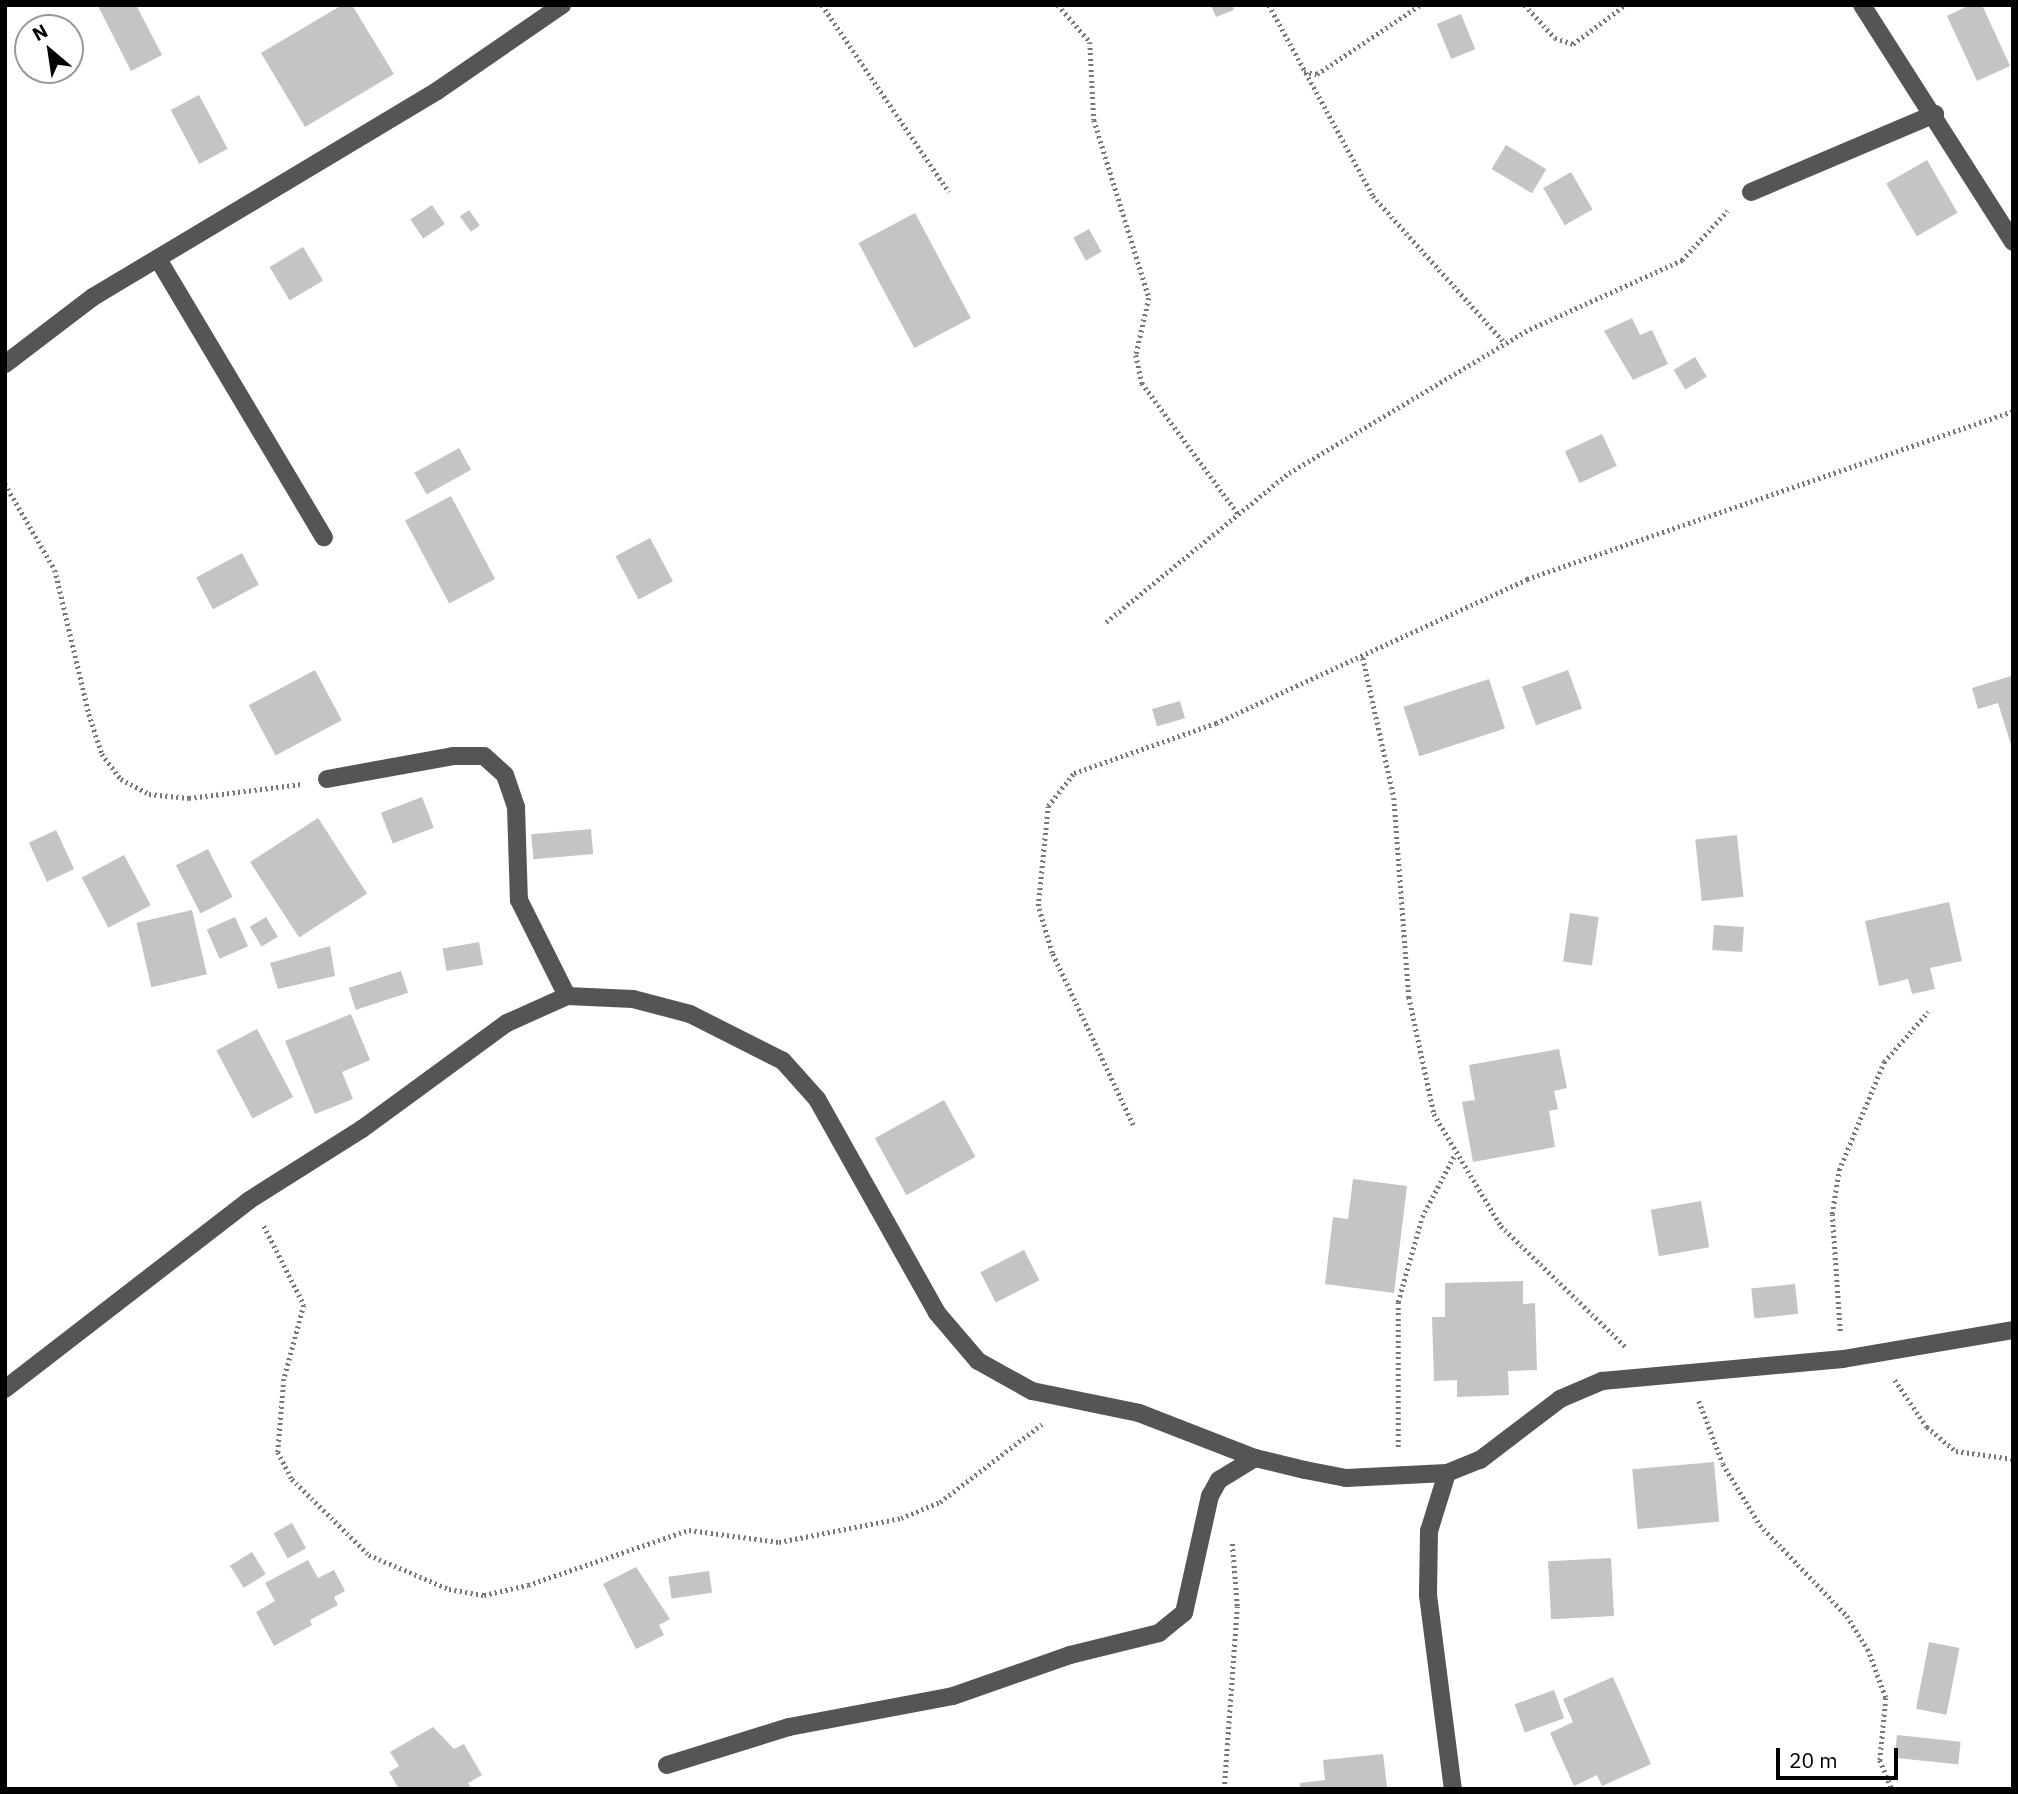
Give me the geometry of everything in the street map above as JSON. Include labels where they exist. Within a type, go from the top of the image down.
[{"type":"street","points":[[5,364],[93,297],[437,91],[562,5]]},
{"type":"street","points":[[1862,5],[1935,114],[2013,242]]},
{"type":"street","points":[[1751,192],[1935,114]]},
{"type":"street","points":[[158,259],[324,537]]},
{"type":"street","points":[[327,779],[453,756],[484,756],[505,775],[516,807],[519,900],[567,996]]},
{"type":"street","points":[[5,1389],[248,1201],[507,1023],[567,996],[633,999],[690,1014],[783,1061],[817,1099],[937,1313],[978,1361],[1032,1391],[1139,1413],[1255,1458],[1346,1478],[1447,1474],[1480,1460],[1560,1399],[1602,1381],[1843,1359],[2013,1331]]},
{"type":"street","points":[[667,1765],[789,1727],[953,1696],[1070,1655],[1159,1633],[1184,1613],[1210,1496],[1219,1479],[1255,1458]]},
{"type":"street","points":[[1447,1474],[1429,1531],[1428,1595],[1453,1789]]},
{"type":"path","points":[[822,5],[949,192]]},
{"type":"path","points":[[1058,5],[1090,42],[1094,120],[1149,298],[1136,355],[1142,383],[1240,515]]},
{"type":"path","points":[[1269,5],[1373,196],[1505,343]]},
{"type":"path","points":[[1304,72],[1317,74],[1420,5]]},
{"type":"path","points":[[1525,5],[1555,38],[1573,44],[1625,5]]},
{"type":"path","points":[[1106,622],[1289,473],[1505,343],[1682,260],[1751,192]]},
{"type":"path","points":[[1133,1125],[1052,953],[1038,906],[1048,806],[1074,773],[1216,723],[1363,658],[1527,579],[2013,411]]},
{"type":"path","points":[[5,484],[55,570],[89,714],[102,754],[121,779],[149,794],[189,798],[327,779]]},
{"type":"path","points":[[1363,658],[1394,798],[1409,997],[1434,1114],[1454,1155],[1501,1227],[1654,1376]]},
{"type":"path","points":[[1843,1359],[1832,1214],[1839,1170],[1884,1062],[1928,1012]]},
{"type":"path","points":[[1403,1477],[1394,1418],[1398,1302],[1422,1217],[1454,1155]]},
{"type":"path","points":[[248,1201],[304,1304],[284,1379],[278,1452],[292,1479],[369,1555],[449,1589],[484,1595],[528,1585],[688,1530],[779,1542],[901,1518],[940,1502],[1074,1400]]},
{"type":"path","points":[[1881,1352],[1905,1400],[1946,1443],[1998,1462],[2013,1459]]},
{"type":"path","points":[[1693,1373],[1723,1464],[1760,1525],[1847,1616],[1868,1649],[1886,1698],[1880,1760],[1892,1789]]},
{"type":"path","points":[[1224,1789],[1237,1606],[1232,1532]]},
{"type":"building","points":[[136,5],[162,55],[131,71],[98,6]]},
{"type":"building","points":[[342,5],[352,5],[394,74],[305,127],[261,53]]},
{"type":"building","points":[[1211,5],[1232,5],[1234,10],[1216,17]]},
{"type":"building","points":[[1970,5],[1982,5],[2010,66],[1977,81],[1947,16]]},
{"type":"building","points":[[1461,14],[1475,49],[1451,59],[1437,24]]},
{"type":"building","points":[[199,95],[228,149],[199,164],[171,110]]},
{"type":"building","points":[[1506,145],[1546,169],[1532,193],[1492,169]]},
{"type":"building","points":[[1927,160],[1958,213],[1917,236],[1886,184]]},
{"type":"building","points":[[1571,172],[1592,209],[1565,225],[1543,188]]},
{"type":"building","points":[[432,205],[445,224],[423,239],[410,220]]},
{"type":"building","points":[[469,210],[480,226],[471,232],[460,216]]},
{"type":"building","points":[[915,213],[971,318],[914,348],[858,243]]},
{"type":"building","points":[[1089,229],[1102,252],[1086,260],[1073,238]]},
{"type":"building","points":[[303,247],[323,280],[290,301],[270,267]]},
{"type":"building","points":[[1632,318],[1640,335],[1652,330],[1668,364],[1633,380],[1604,331]]},
{"type":"building","points":[[1695,357],[1707,377],[1685,390],[1674,370]]},
{"type":"building","points":[[1602,434],[1617,466],[1580,483],[1565,451]]},
{"type":"building","points":[[459,448],[471,470],[427,495],[414,473]]},
{"type":"building","points":[[451,496],[495,579],[449,603],[405,520]]},
{"type":"building","points":[[650,538],[673,581],[639,600],[616,556]]},
{"type":"building","points":[[242,553],[259,585],[213,609],[196,577]]},
{"type":"building","points":[[315,670],[342,720],[276,756],[249,705]]},
{"type":"building","points":[[1568,670],[1582,709],[1536,725],[1522,687]]},
{"type":"building","points":[[2011,676],[2012,748],[1998,703],[1978,709],[1972,688]]},
{"type":"building","points":[[1489,679],[1505,728],[1419,756],[1403,707]]},
{"type":"building","points":[[1180,701],[1185,718],[1157,726],[1152,709]]},
{"type":"building","points":[[422,797],[434,828],[393,844],[381,813]]},
{"type":"building","points":[[318,818],[367,893],[299,938],[250,862]]},
{"type":"building","points":[[591,829],[593,854],[533,859],[531,834]]},
{"type":"building","points":[[56,830],[74,869],[47,882],[29,843]]},
{"type":"building","points":[[1737,835],[1743,897],[1702,901],[1695,839]]},
{"type":"building","points":[[208,849],[233,897],[200,913],[176,865]]},
{"type":"building","points":[[124,855],[151,905],[108,928],[82,878]]},
{"type":"building","points":[[1949,902],[1962,961],[1930,968],[1935,989],[1912,994],[1908,979],[1879,986],[1865,921]]},
{"type":"building","points":[[192,910],[207,974],[151,987],[136,923]]},
{"type":"building","points":[[1570,913],[1599,917],[1592,966],[1563,962]]},
{"type":"building","points":[[235,917],[248,946],[220,959],[207,930]]},
{"type":"building","points":[[266,917],[278,937],[262,947],[250,927]]},
{"type":"building","points":[[1714,925],[1744,927],[1742,952],[1712,950]]},
{"type":"building","points":[[479,942],[483,965],[447,971],[443,948]]},
{"type":"building","points":[[330,946],[335,976],[278,989],[270,963]]},
{"type":"building","points":[[401,971],[408,993],[356,1010],[349,988]]},
{"type":"building","points":[[351,1014],[370,1060],[342,1072],[353,1099],[315,1114],[285,1041]]},
{"type":"building","points":[[257,1029],[293,1097],[253,1119],[216,1051]]},
{"type":"building","points":[[1559,1049],[1567,1088],[1554,1091],[1558,1109],[1549,1111],[1555,1147],[1473,1162],[1462,1102],[1475,1100],[1469,1065]]},
{"type":"building","points":[[944,1100],[976,1157],[906,1195],[875,1138]]},
{"type":"building","points":[[1353,1179],[1407,1186],[1394,1293],[1325,1284],[1333,1217],[1348,1219]]},
{"type":"building","points":[[1701,1201],[1709,1247],[1659,1256],[1651,1210]]},
{"type":"building","points":[[1024,1250],[1039,1280],[996,1303],[980,1272]]},
{"type":"building","points":[[1523,1281],[1523,1304],[1535,1303],[1537,1370],[1508,1371],[1509,1395],[1457,1397],[1457,1380],[1434,1381],[1432,1317],[1445,1317],[1445,1283]]},
{"type":"building","points":[[1795,1284],[1798,1314],[1754,1318],[1751,1289]]},
{"type":"building","points":[[1714,1462],[1719,1522],[1638,1529],[1632,1469]]},
{"type":"building","points":[[292,1523],[306,1548],[288,1559],[274,1533]]},
{"type":"building","points":[[252,1552],[266,1574],[244,1588],[230,1566]]},
{"type":"building","points":[[1611,1558],[1614,1616],[1551,1619],[1548,1561]]},
{"type":"building","points":[[308,1560],[318,1578],[334,1570],[345,1591],[334,1597],[338,1605],[310,1620],[312,1625],[274,1646],[256,1612],[275,1601],[265,1583]]},
{"type":"building","points":[[636,1567],[670,1619],[659,1625],[664,1635],[636,1649],[603,1584]]},
{"type":"building","points":[[709,1571],[712,1593],[671,1598],[668,1577]]},
{"type":"building","points":[[1929,1642],[1959,1648],[1946,1715],[1916,1709]]},
{"type":"building","points":[[1613,1677],[1651,1764],[1602,1786],[1597,1775],[1574,1786],[1550,1733],[1573,1722],[1563,1699]]},
{"type":"building","points":[[1554,1690],[1564,1718],[1525,1733],[1515,1704]]},
{"type":"building","points":[[433,1727],[454,1749],[464,1744],[482,1775],[468,1783],[472,1789],[399,1789],[389,1772],[399,1766],[390,1752]]},
{"type":"building","points":[[1897,1735],[1961,1742],[1958,1765],[1895,1758]]},
{"type":"building","points":[[1383,1754],[1387,1787],[1409,1789],[1300,1789],[1300,1783],[1325,1780],[1323,1760]]}]
